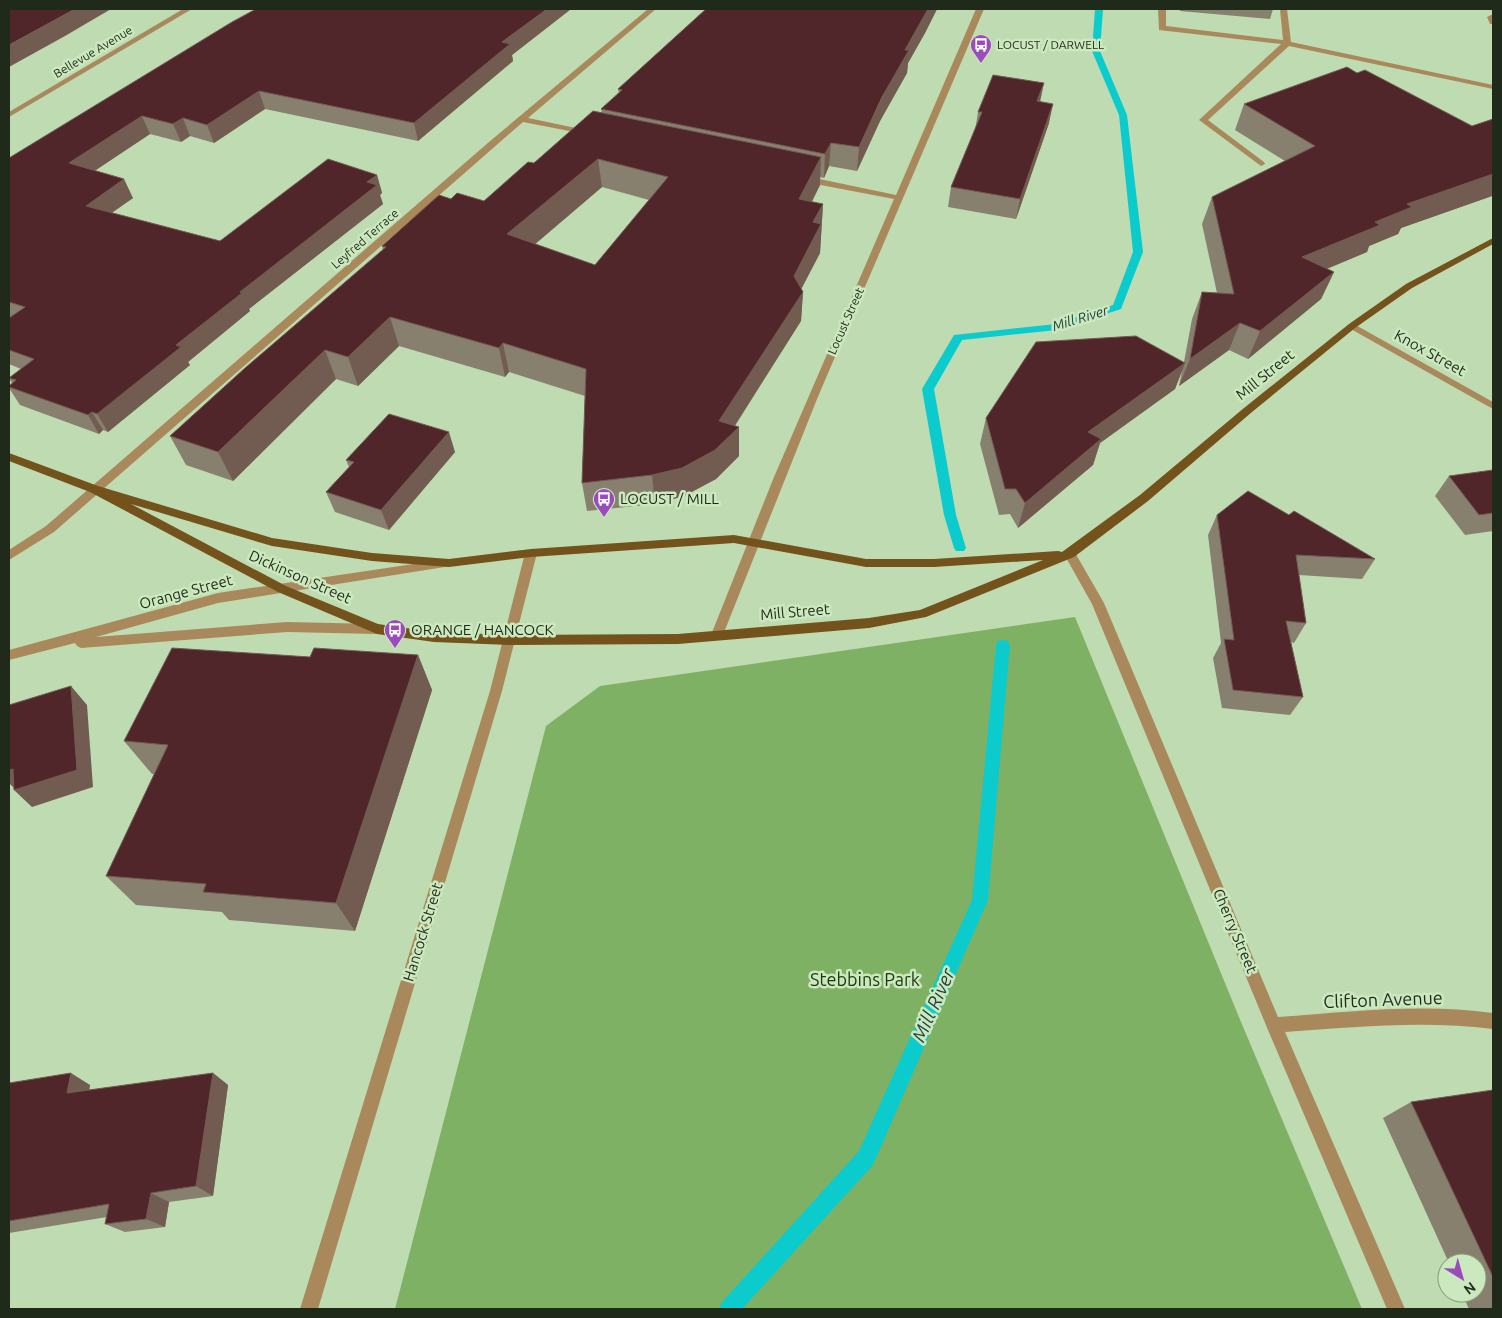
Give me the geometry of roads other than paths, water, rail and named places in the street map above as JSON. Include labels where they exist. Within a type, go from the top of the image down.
[{"type":"main road","name":"Mill Street","points":[[510,640],[678,639],[869,622],[922,614],[1070,554],[1144,498],[1263,397],[1352,326],[1417,281],[1493,241]]},
{"type":"main road","name":"Dickinson Street","points":[[9,457],[94,489],[272,542],[372,557],[449,562],[531,553]]},
{"type":"main road","name":"Dickinson Street","points":[[94,489],[207,552],[282,589],[377,629],[434,637],[510,640]]},
{"type":"main road","points":[[531,553],[734,539],[866,562],[934,563],[1070,554]]},
{"type":"street","name":"Bellevue Avenue","points":[[9,115],[188,9]]},
{"type":"street","name":"Leyfred Terrace","points":[[9,556],[50,528],[253,354],[521,119],[652,9]]},
{"type":"street","name":"Locust Street","points":[[717,635],[752,542],[795,437],[900,198],[980,9]]},
{"type":"street","points":[[1162,9],[1162,28],[1287,43],[1493,88]]},
{"type":"street","points":[[1284,9],[1287,43]]},
{"type":"street","points":[[1261,164],[1203,120],[1287,43]]},
{"type":"street","points":[[521,119],[598,136]]},
{"type":"street","points":[[798,178],[900,198]]},
{"type":"street","name":"Knox Street","points":[[1352,326],[1493,406]]},
{"type":"street","name":"Hancock Street","points":[[309,1309],[510,640],[531,553]]},
{"type":"street","name":"Cherry Street","points":[[1070,554],[1098,603],[1274,1025],[1396,1309]]},
{"type":"street","name":"Orange Street","points":[[9,655],[218,598],[449,562]]},
{"type":"street","name":"Orange Street","points":[[51,645],[287,627],[377,629]]},
{"type":"street","name":"Clifton Avenue","points":[[1274,1025],[1408,1016],[1493,1021]]},
{"type":"waterway","name":"Mill River","points":[[960,548],[950,515],[928,389],[958,337],[1057,327],[1117,307],[1138,252],[1123,115],[1096,51],[1099,9]]},
{"type":"waterway","name":"Mill River","points":[[729,1309],[866,1158],[980,900],[1003,645]]},
{"type":"place","name":"LOCUST / DARWELL","points":[[981,64]]},
{"type":"place","name":"LOCUST / MILL","points":[[604,518]]},
{"type":"place","name":"ORANGE / HANCOCK","points":[[395,649]]},
{"type":"park label","name":"Stebbins Park","points":[[865,980]]}]
